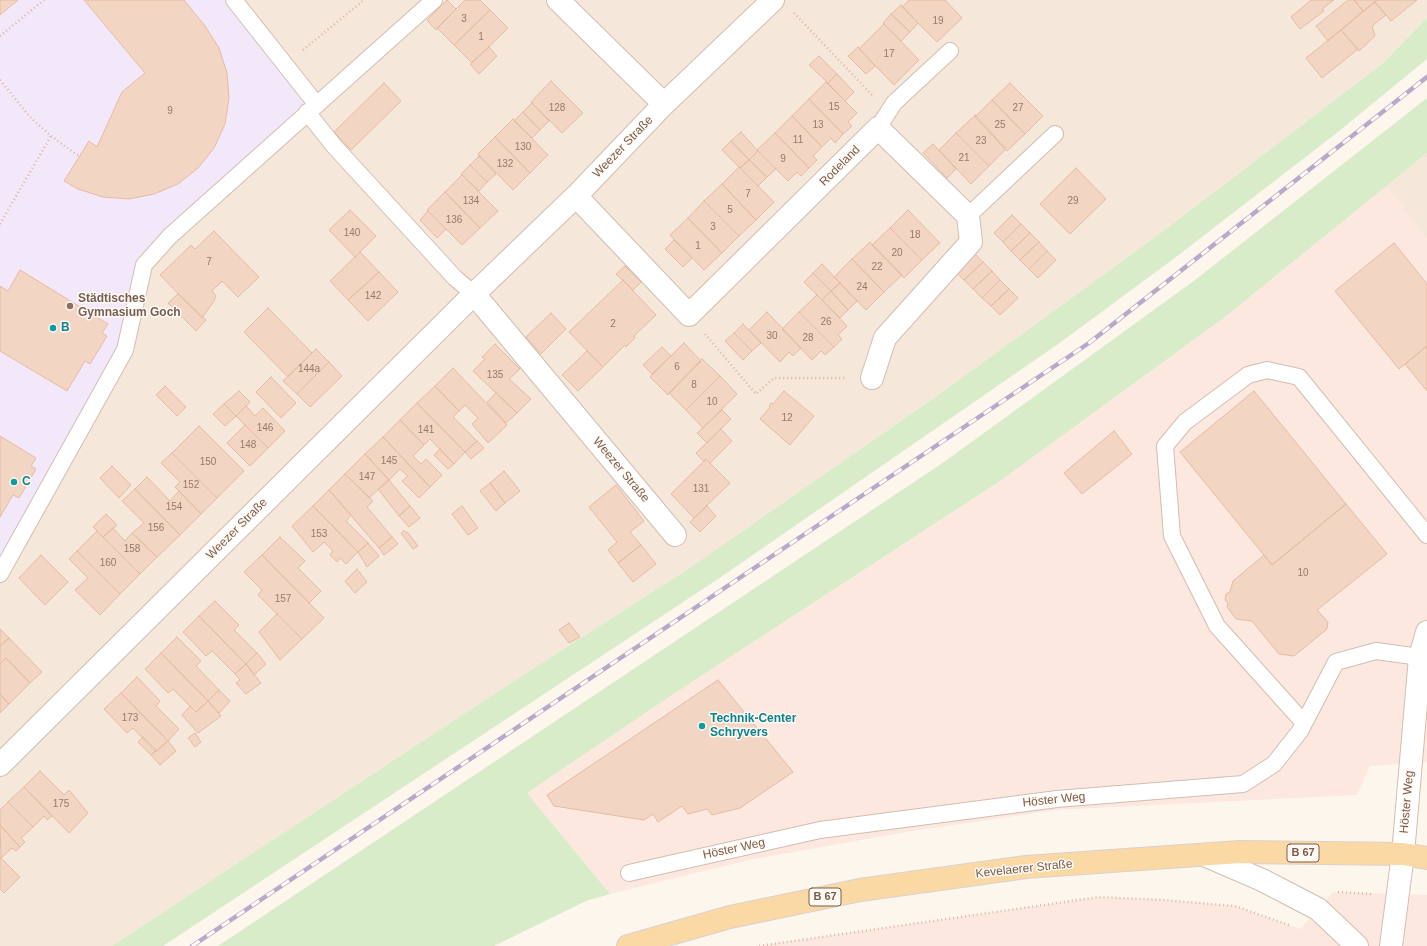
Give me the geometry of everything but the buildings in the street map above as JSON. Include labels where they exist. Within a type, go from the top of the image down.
[{"type":"main road","name":"Kevelaerer Straße","points":[[628,946],[730,917],[860,890],[1026,868],[1240,852],[1403,854],[1427,858]]},
{"type":"street","points":[[558,0],[664,104]]},
{"type":"street","name":"Weezer Straße","points":[[0,765],[474,294],[576,196],[664,104],[773,0]]},
{"type":"street","points":[[872,378],[885,338],[971,242],[968,216],[878,128]]},
{"type":"street","name":"Rodeland","points":[[689,315],[878,128]]},
{"type":"street","points":[[576,196],[689,315]]},
{"type":"street","name":"Weezer Straße","points":[[474,294],[675,535]]},
{"type":"street","name":"Höster Weg","points":[[1391,946],[1403,854],[1420,657],[1427,632]]},
{"type":"street","points":[[1420,657],[1427,681]]},
{"type":"street","points":[[1204,855],[1262,880],[1318,909],[1357,946]]},
{"type":"lane","points":[[234,0],[285,64],[334,146],[455,278],[474,294]]},
{"type":"lane","points":[[0,574],[125,350],[144,265],[170,236],[434,0]]},
{"type":"lane","points":[[878,128],[894,103],[950,50]]},
{"type":"lane","points":[[968,216],[1055,134]]},
{"type":"lane","points":[[1304,723],[1217,626],[1172,536],[1165,446],[1185,422],[1248,375],[1268,370],[1299,377],[1427,535]]},
{"type":"lane","name":"Höster Weg","points":[[629,873],[820,830],[1057,799],[1243,784],[1274,764],[1300,731],[1336,662],[1376,651],[1420,657]]},
{"type":"path","points":[[0,36],[44,0]]},
{"type":"path","points":[[285,64],[364,0]]},
{"type":"path","points":[[792,11],[878,102],[881,113],[878,128]]},
{"type":"path","points":[[0,80],[30,117],[51,136],[80,157]]},
{"type":"path","points":[[0,224],[51,136]]},
{"type":"path","points":[[689,315],[756,394],[774,378],[872,378]]},
{"type":"path","points":[[758,946],[1099,897],[1164,900],[1235,906],[1300,929],[1333,892],[1398,895]]},
{"type":"shaded area","name":"Städtisches Gymnasium Goch","points":[[0,0],[234,0],[317,112],[149,263],[130,349],[0,574]]},
{"type":"shaded area","points":[[234,0],[1427,0],[1427,18],[1382,64],[1158,235],[934,398],[688,569],[497,692],[112,946],[0,946],[0,574],[149,263]]},
{"type":"shaded area","points":[[1427,153],[1427,239],[1386,186]]},
{"type":"shaded area","points":[[1386,186],[1427,239],[1427,762],[1370,766],[1357,795],[1056,810],[912,831],[749,860],[610,894],[527,793],[672,695],[1000,481],[1225,317]]},
{"type":"shaded area","points":[[1333,892],[1427,895],[1427,946],[759,946],[1099,897],[1164,900],[1235,906],[1300,929]]},
{"type":"green space","points":[[1427,18],[1427,59],[1338,132],[1176,257],[1061,342],[718,579],[163,946],[112,946],[497,692],[688,569],[934,398],[1158,235],[1382,64]]},
{"type":"green space","points":[[1427,98],[1427,153],[1225,317],[1000,481],[672,695],[527,793],[610,894],[586,901],[494,946],[218,946],[944,462],[1195,280]]},
{"type":"railway","points":[[192,946],[1089,343],[1427,77]]},
{"type":"place","name":"Städtisches Gymnasium Goch","points":[[70,306]]},
{"type":"place","name":"B","points":[[53,328]]},
{"type":"place","name":"C","points":[[14,482]]},
{"type":"place","name":"Technik-Center Schryvers","points":[[702,726]]}]
